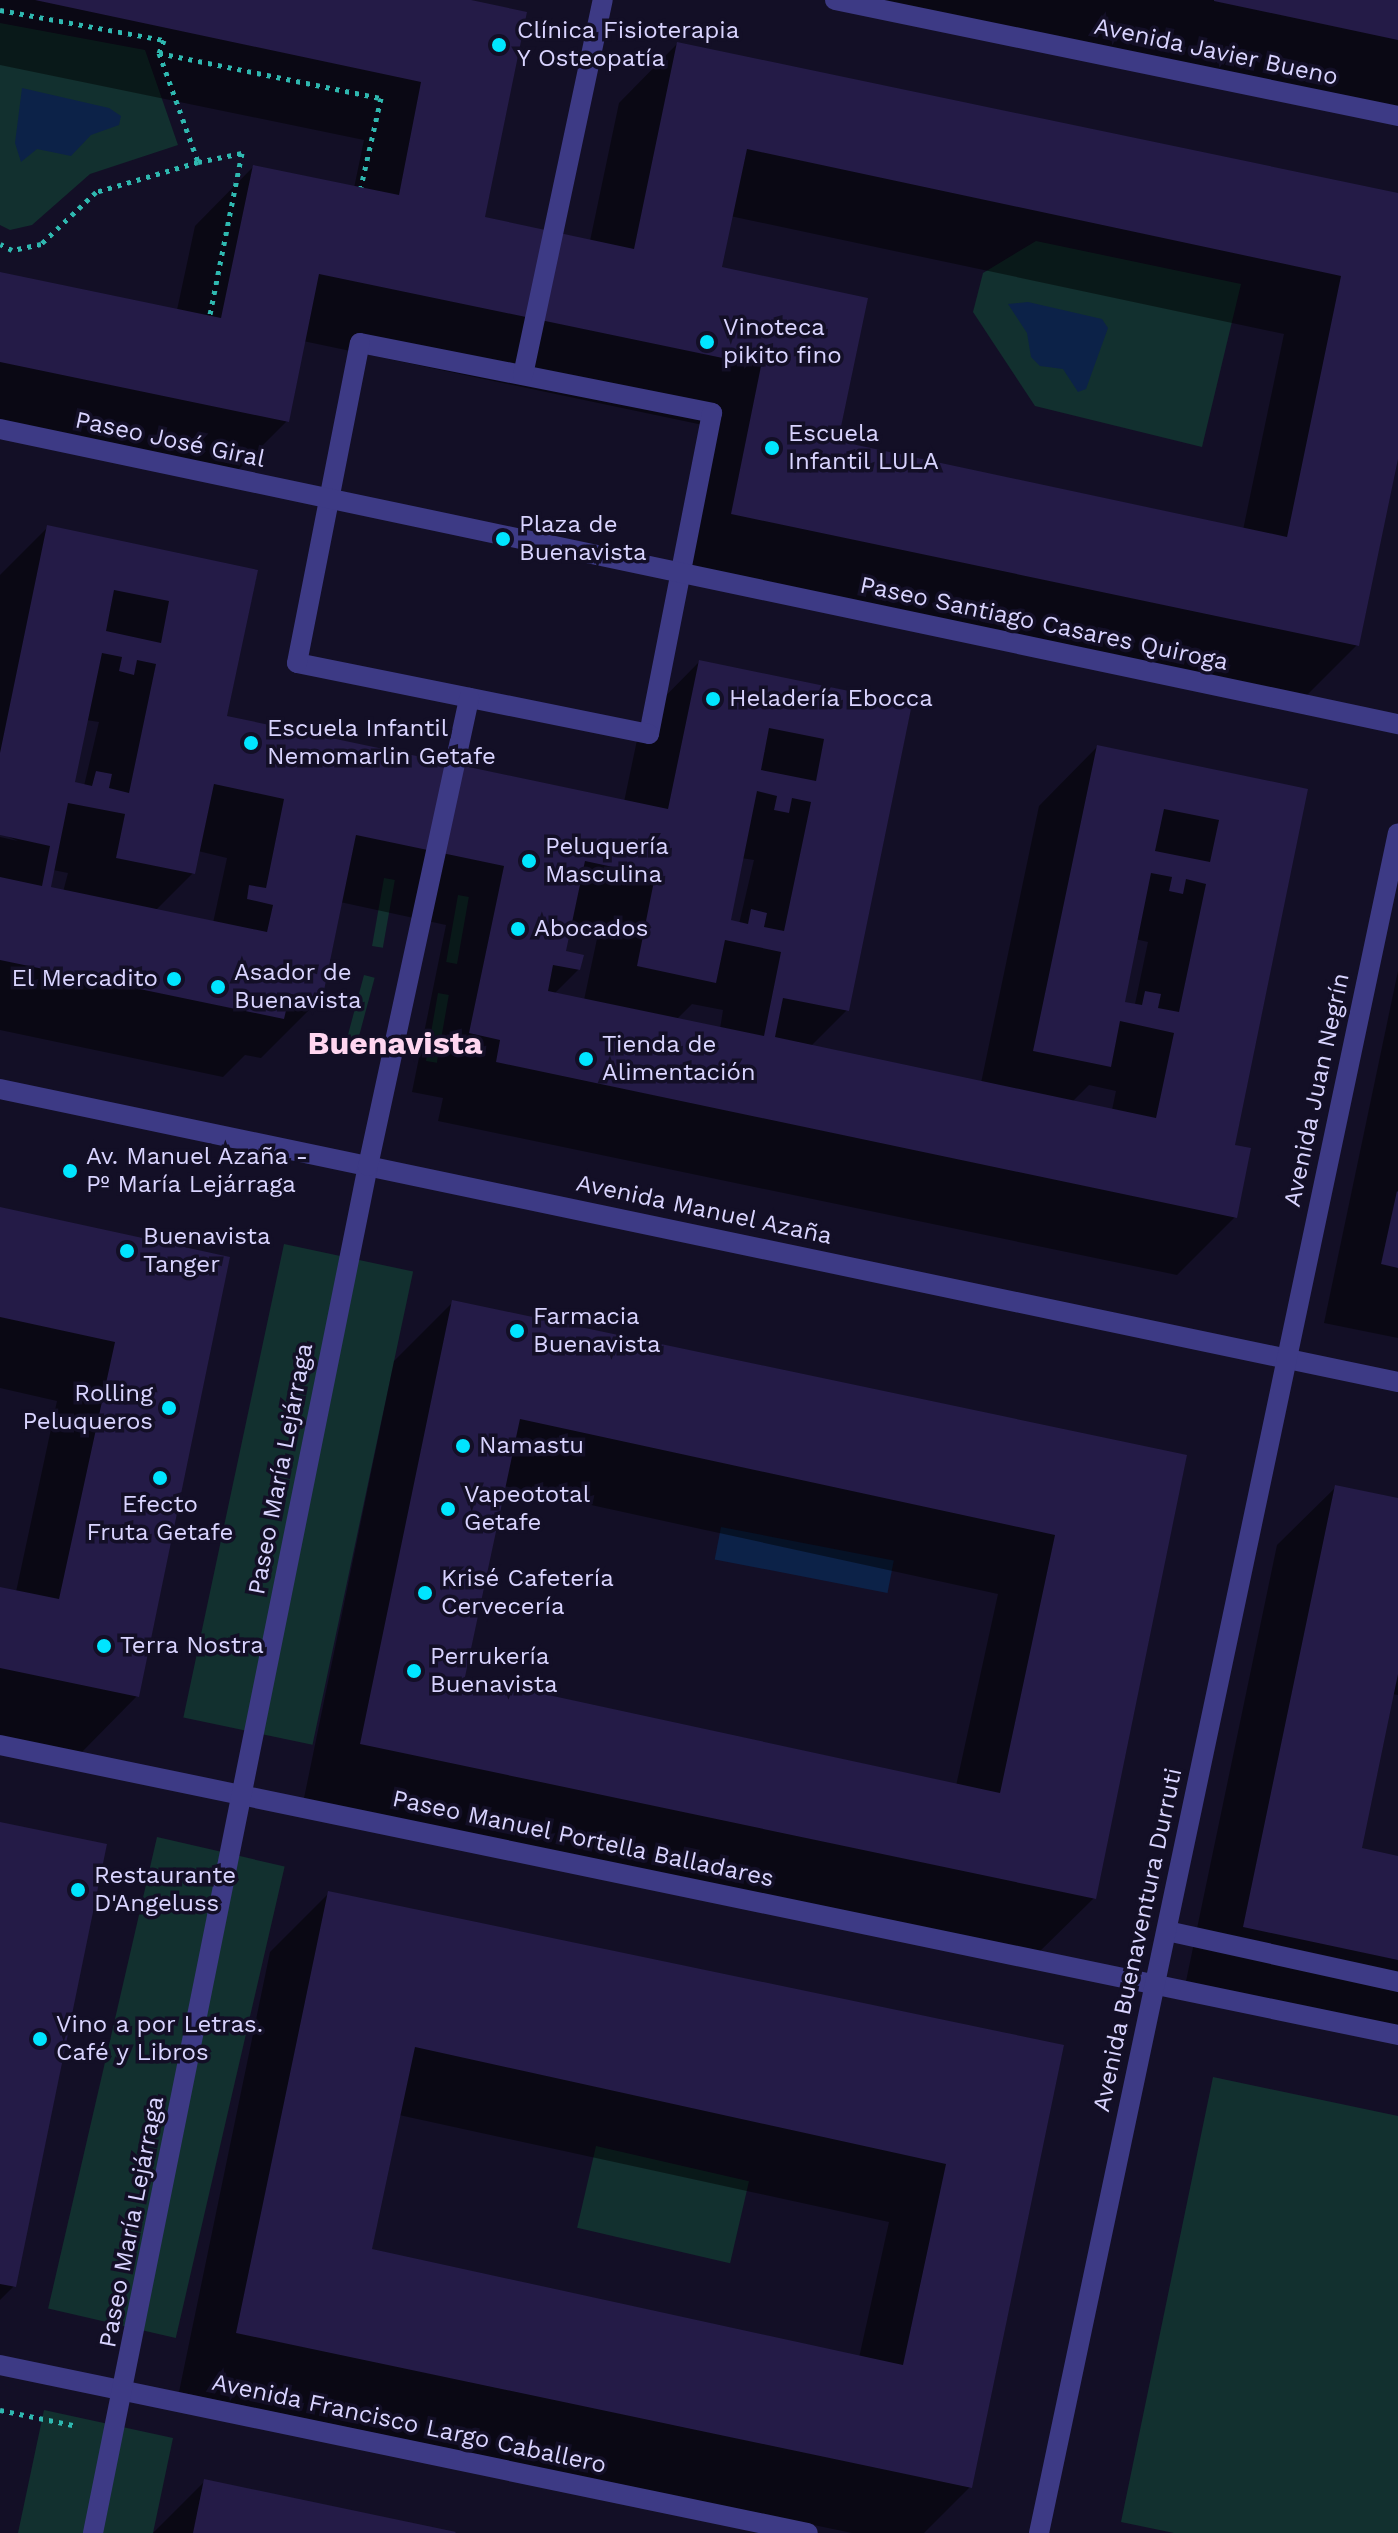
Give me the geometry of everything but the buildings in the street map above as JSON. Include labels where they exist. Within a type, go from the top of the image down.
[{"type":"street","points":[[523,375],[603,0]]},
{"type":"street","name":"Avenida Javier Bueno","points":[[835,0],[1398,116]]},
{"type":"street","points":[[360,343],[712,413],[649,734],[297,663],[329,501],[360,343]]},
{"type":"street","name":"Paseo José Giral","points":[[0,429],[680,575]]},
{"type":"street","name":"Paseo Santiago Casares Quiroga","points":[[680,575],[1398,724]]},
{"type":"street","name":"Paseo María Lejárraga","points":[[93,2533],[125,2391],[368,1166],[469,698]]},
{"type":"street","name":"Avenida Juan Negrín","points":[[1287,1358],[1398,833]]},
{"type":"street","name":"Avenida Manuel Azaña","points":[[0,1089],[1398,1382]]},
{"type":"street","name":"Avenida Buenaventura Durruti","points":[[1039,2533],[1287,1358]]},
{"type":"street","name":"Paseo Manuel Portella Balladares","points":[[0,1745],[1398,2035]]},
{"type":"street","points":[[1167,1931],[1398,1982]]},
{"type":"street","name":"Avenida Francisco Largo Caballero","points":[[0,2365],[808,2533]]},
{"type":"path","points":[[0,10],[164,40],[159,53],[198,162]]},
{"type":"path","points":[[159,53],[381,98],[361,187]]},
{"type":"path","points":[[0,244],[12,250],[41,244],[96,192],[198,162],[242,153],[210,315]]},
{"type":"path","points":[[0,2410],[115,2434]]},
{"type":"green space","points":[[0,23],[145,50],[178,145],[90,174],[32,225],[10,230],[0,225]]},
{"type":"green space","points":[[1036,241],[1241,284],[1202,447],[1035,406],[973,312],[983,273]]},
{"type":"green space","points":[[384,878],[395,880],[383,948],[372,946]]},
{"type":"green space","points":[[458,895],[469,897],[457,964],[446,962]]},
{"type":"green space","points":[[364,975],[375,978],[357,1044],[346,1042]]},
{"type":"green space","points":[[438,993],[449,995],[437,1063],[426,1061]]},
{"type":"green space","points":[[284,1244],[413,1271],[312,1745],[183,1717]]},
{"type":"green space","points":[[157,1837],[285,1866],[176,2338],[48,2309]]},
{"type":"green space","points":[[1213,2077],[1398,2116],[1398,2533],[1174,2533],[1121,2522]]},
{"type":"green space","points":[[596,2146],[749,2181],[730,2263],[577,2228]]},
{"type":"green space","points":[[44,2410],[173,2438],[153,2533],[18,2533]]},
{"type":"water","points":[[22,88],[109,108],[121,116],[119,125],[91,135],[71,156],[37,149],[21,162],[15,143]]},
{"type":"water","points":[[1028,302],[1102,319],[1108,328],[1086,389],[1078,392],[1063,369],[1040,366],[1031,357],[1027,333],[1008,304]]},
{"type":"water","points":[[721,1527],[894,1561],[887,1593],[715,1559]]},
{"type":"place","name":"Clínica Fisioterapia Y Osteopatía","points":[[499,45]]},
{"type":"place","name":"Vinoteca pikito fino","points":[[707,342]]},
{"type":"place","name":"Escuela Infantil LULA","points":[[772,448]]},
{"type":"place","name":"Plaza de Buenavista","points":[[503,539]]},
{"type":"place","name":"Heladería Ebocca","points":[[713,699]]},
{"type":"place","name":"Escuela Infantil Nemomarlin Getafe","points":[[251,743]]},
{"type":"place","name":"Peluquería Masculina","points":[[529,861]]},
{"type":"place","name":"Abocados","points":[[518,929]]},
{"type":"place","name":"El Mercadito","points":[[174,979]]},
{"type":"place","name":"Asador de Buenavista","points":[[218,987]]},
{"type":"place","name":"Tienda de Alimentación","points":[[586,1059]]},
{"type":"place","name":"Av. Manuel Azaña - Pº María Lejárraga","points":[[70,1171]]},
{"type":"place","name":"Buenavista Tanger","points":[[127,1251]]},
{"type":"place","name":"Farmacia Buenavista","points":[[517,1331]]},
{"type":"place","name":"Rolling Peluqueros","points":[[169,1408]]},
{"type":"place","name":"Namastu","points":[[463,1446]]},
{"type":"place","name":"Efecto Fruta Getafe","points":[[160,1478]]},
{"type":"place","name":"Vapeototal Getafe","points":[[448,1509]]},
{"type":"place","name":"Krisé Cafetería Cervecería","points":[[425,1593]]},
{"type":"place","name":"Terra Nostra","points":[[104,1646]]},
{"type":"place","name":"Perrukería Buenavista","points":[[414,1671]]},
{"type":"place","name":"Restaurante D'Angeluss","points":[[78,1890]]},
{"type":"place","name":"Vino a por Letras. Café y Libros","points":[[40,2039]]},
{"type":"district","name":"Buenavista","points":[[395,1043]]}]
